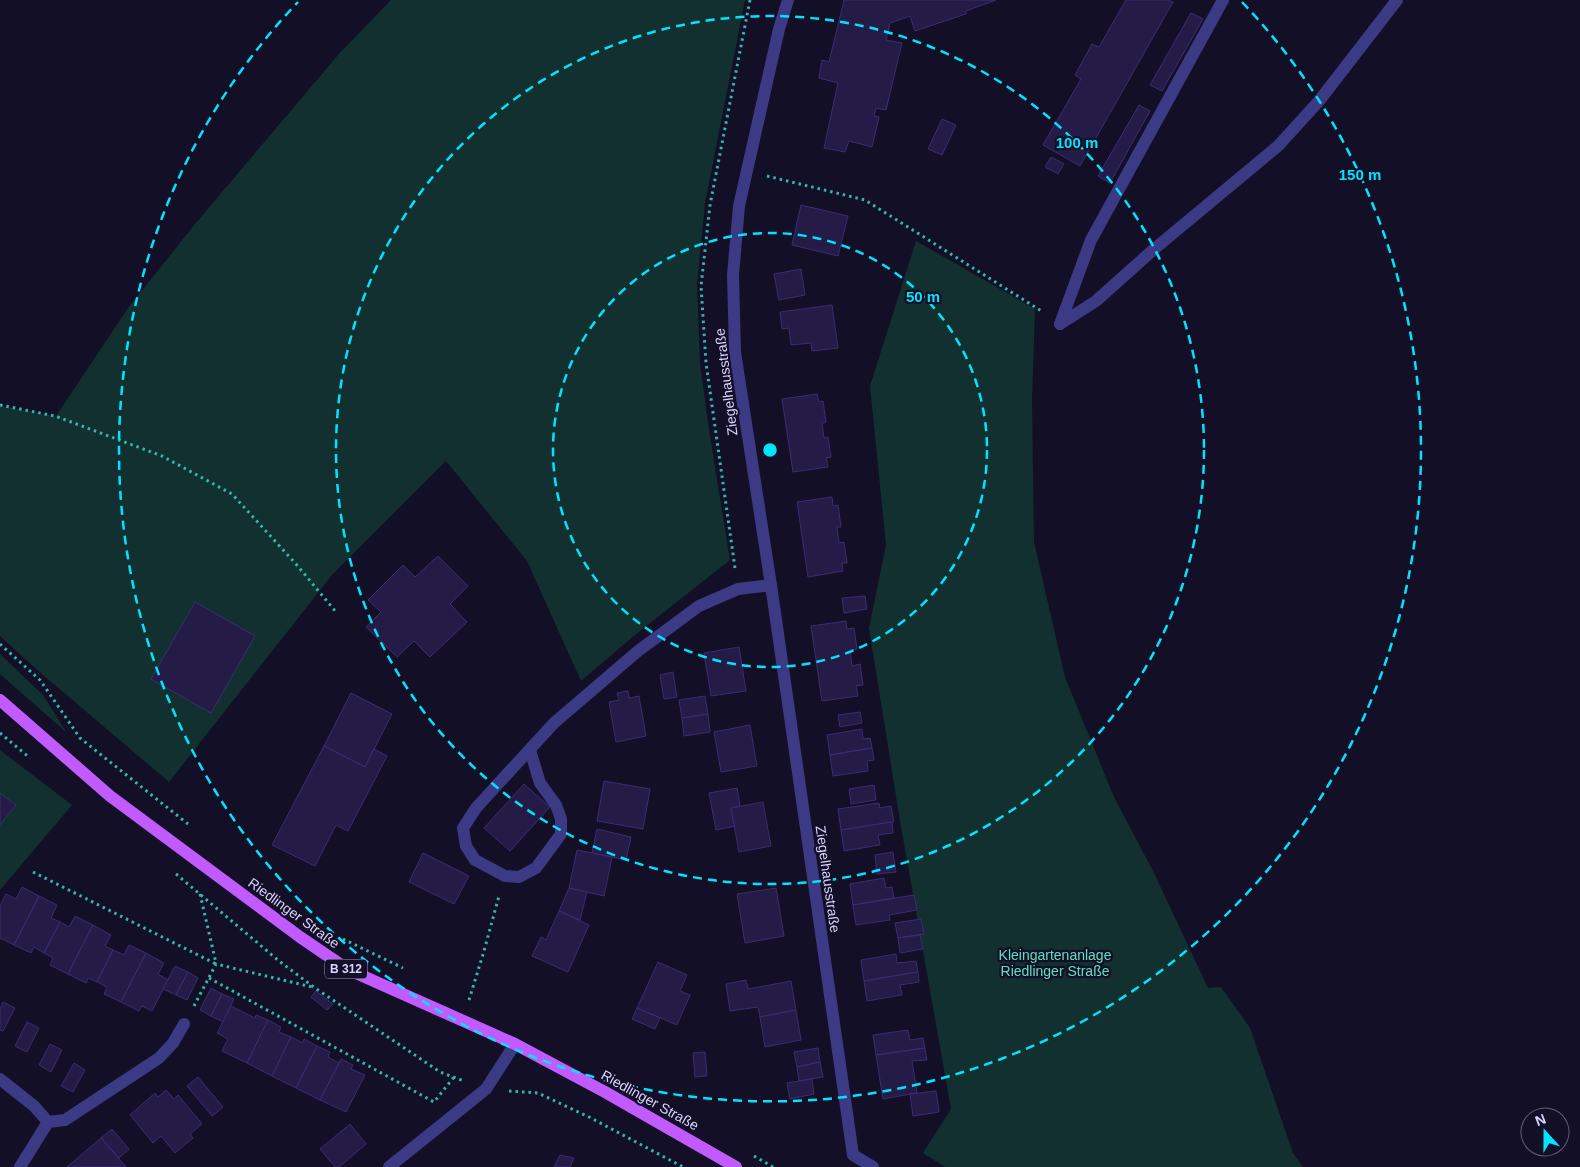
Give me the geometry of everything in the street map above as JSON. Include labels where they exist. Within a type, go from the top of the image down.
[{"type":"main road","name":"Riedlinger Straße","points":[[0,700],[110,796],[300,938],[347,969],[516,1044],[605,1092],[736,1167]]},
{"type":"street","name":"Ziegelhausstraße","points":[[788,0],[779,30],[739,206],[733,275],[735,352],[771,585],[853,1155],[873,1167]]},
{"type":"street","points":[[1060,324],[1090,240],[1223,0]]},
{"type":"street","points":[[1060,324],[1096,301],[1153,250],[1278,146],[1319,101],[1397,0]]},
{"type":"street","points":[[530,750],[540,782],[556,805],[561,818],[561,834],[536,868],[519,877],[504,876],[475,860],[466,846],[463,828],[476,808],[554,723],[638,651],[699,606],[738,589],[771,585]]},
{"type":"street","points":[[48,1122],[65,1120],[159,1058],[173,1043],[184,1024]]},
{"type":"street","points":[[389,1167],[486,1089],[516,1044]]},
{"type":"street","points":[[0,1078],[34,1106],[48,1122]]},
{"type":"street","points":[[20,1167],[48,1122]]},
{"type":"path","points":[[790,183],[865,200],[1060,324]]},
{"type":"path","points":[[0,406],[55,416],[162,456],[232,494],[296,564],[336,612]]},
{"type":"path","points":[[0,644],[40,680],[80,738],[194,830]]},
{"type":"path","points":[[33,872],[216,964],[315,988],[440,1072],[486,1089],[538,1094],[589,1117],[683,1167]]},
{"type":"path","points":[[460,1019],[468,1001],[484,951],[504,876]]},
{"type":"path","points":[[184,1024],[216,964],[199,893]]},
{"type":"path","points":[[336,935],[406,970]]},
{"type":"path","points":[[209,978],[434,1102],[454,1077]]},
{"type":"green space","points":[[391,0],[745,0],[705,203],[697,285],[700,363],[730,560],[635,635],[581,681],[527,561],[446,461],[332,575],[169,782],[0,636],[0,406],[56,416],[128,308],[195,224],[338,55]]},
{"type":"green space","name":"Kleingartenanlage Riedlinger Straße","points":[[916,241],[1035,309],[1032,400],[1034,542],[1065,677],[1114,797],[1154,873],[1208,988],[1221,987],[1250,1028],[1293,1153],[1303,1167],[945,1167],[923,1153],[951,1109],[900,821],[869,628],[886,545],[870,386]]},
{"type":"green space","points":[[0,654],[43,695],[67,733],[0,674]]},
{"type":"green space","points":[[0,750],[72,805],[0,890],[0,825],[16,805],[0,793]]},
{"type":"building","points":[[844,0],[996,0],[966,11],[966,14],[915,31],[910,16],[890,23],[886,40],[902,43],[886,110],[876,108],[874,116],[879,117],[872,147],[849,141],[845,152],[824,148],[838,83],[819,78],[822,60],[829,62]]},
{"type":"building","points":[[1126,0],[1168,0],[1173,2],[1080,166],[1043,145],[1081,79],[1075,75],[1092,44],[1099,47]]},
{"type":"building","points":[[1191,13],[1203,19],[1162,91],[1150,85]]},
{"type":"building","points":[[1139,105],[1150,111],[1110,183],[1098,176]]},
{"type":"building","points":[[942,119],[956,125],[942,155],[928,149]]},
{"type":"building","points":[[1051,157],[1064,164],[1058,174],[1045,167]]},
{"type":"building","points":[[801,205],[848,216],[838,256],[792,245]]},
{"type":"building","points":[[801,269],[805,295],[779,300],[774,274]]},
{"type":"building","points":[[832,305],[838,348],[812,351],[811,343],[791,345],[789,328],[782,329],[780,312]]},
{"type":"building","points":[[817,394],[819,402],[823,401],[826,422],[822,423],[824,438],[828,437],[831,457],[826,458],[828,467],[793,472],[782,399]]},
{"type":"building","points":[[832,497],[833,506],[838,505],[841,527],[837,527],[839,543],[844,542],[847,563],[842,563],[843,571],[808,577],[797,502]]},
{"type":"building","points":[[438,556],[468,586],[450,604],[467,622],[430,657],[414,641],[397,657],[366,627],[381,612],[368,600],[403,565],[415,577]]},
{"type":"building","points":[[865,596],[867,609],[844,613],[842,598]]},
{"type":"building","points":[[195,602],[255,636],[211,713],[151,679]]},
{"type":"building","points":[[846,621],[847,629],[854,628],[857,649],[850,650],[852,666],[860,664],[863,685],[856,686],[858,696],[822,701],[811,626]]},
{"type":"building","points":[[739,647],[746,691],[711,696],[704,653]]},
{"type":"building","points":[[673,672],[677,697],[664,699],[660,675]]},
{"type":"building","points":[[628,691],[629,698],[639,696],[646,736],[616,742],[609,702],[619,700],[617,693]]},
{"type":"building","points":[[351,693],[392,714],[365,767],[324,746]]},
{"type":"building","points":[[705,696],[708,714],[682,718],[679,700]]},
{"type":"building","points":[[860,712],[862,723],[840,727],[838,715]]},
{"type":"building","points":[[708,714],[710,732],[684,736],[682,718]]},
{"type":"building","points":[[750,725],[757,766],[721,772],[714,732]]},
{"type":"building","points":[[862,729],[863,739],[870,738],[872,748],[830,755],[827,735]]},
{"type":"building","points":[[324,746],[365,767],[374,749],[387,756],[348,831],[336,825],[315,866],[272,845]]},
{"type":"building","points":[[872,748],[874,760],[867,761],[868,771],[833,776],[830,755]]},
{"type":"building","points":[[604,781],[650,789],[643,829],[597,821]]},
{"type":"building","points":[[524,784],[550,807],[510,851],[484,828]]},
{"type":"building","points":[[874,785],[876,800],[851,804],[849,789]]},
{"type":"building","points":[[737,788],[740,806],[731,808],[735,826],[716,830],[709,793]]},
{"type":"building","points":[[0,793],[16,805],[0,825]]},
{"type":"building","points":[[763,802],[771,846],[739,852],[731,808]]},
{"type":"building","points":[[879,803],[880,808],[891,806],[894,822],[841,830],[838,809]]},
{"type":"building","points":[[892,822],[893,833],[878,835],[880,845],[844,851],[841,830]]},
{"type":"building","points":[[597,829],[631,837],[626,860],[592,853]]},
{"type":"building","points":[[577,850],[612,857],[604,896],[569,888]]},
{"type":"building","points":[[893,852],[896,872],[877,874],[875,855]]},
{"type":"building","points":[[423,853],[469,876],[454,904],[409,882]]},
{"type":"building","points":[[884,878],[886,888],[892,887],[894,898],[853,905],[850,884]]},
{"type":"building","points":[[22,887],[39,896],[14,945],[0,938],[0,906],[6,894],[16,899]]},
{"type":"building","points":[[569,888],[587,892],[580,920],[559,911]]},
{"type":"building","points":[[776,888],[784,936],[745,943],[737,894]]},
{"type":"building","points":[[914,895],[917,910],[889,915],[890,920],[856,925],[853,905]]},
{"type":"building","points":[[39,896],[57,905],[51,918],[60,922],[44,953],[34,947],[31,953],[14,945]]},
{"type":"building","points":[[559,911],[589,925],[568,972],[532,956],[541,937],[546,940]]},
{"type":"building","points":[[75,916],[93,925],[68,974],[50,965],[53,958],[44,953],[60,922],[69,927]]},
{"type":"building","points":[[921,919],[924,934],[898,938],[895,923]]},
{"type":"building","points":[[93,925],[111,935],[105,946],[113,950],[97,982],[88,978],[86,983],[68,974]]},
{"type":"building","points":[[920,935],[923,949],[900,953],[898,938]]},
{"type":"building","points":[[129,945],[146,953],[121,1002],[104,994],[107,987],[97,982],[113,950],[124,955]]},
{"type":"building","points":[[146,953],[164,963],[158,974],[168,980],[152,1011],[142,1006],[139,1011],[121,1002]]},
{"type":"building","points":[[896,954],[897,963],[916,961],[918,972],[864,981],[861,960]]},
{"type":"building","points":[[658,962],[687,975],[680,991],[690,995],[677,1025],[637,1008]]},
{"type":"building","points":[[175,966],[188,972],[176,995],[163,989]]},
{"type":"building","points":[[188,972],[198,978],[187,1000],[176,995]]},
{"type":"building","points":[[918,972],[919,982],[900,985],[902,995],[867,1001],[864,981]]},
{"type":"building","points":[[746,980],[748,989],[791,981],[796,1010],[760,1017],[758,1007],[730,1011],[726,984]]},
{"type":"building","points":[[211,988],[222,994],[211,1016],[200,1010]]},
{"type":"building","points":[[316,991],[333,1004],[327,1010],[311,997]]},
{"type":"building","points":[[222,994],[234,999],[223,1022],[211,1016]]},
{"type":"building","points":[[3,1002],[15,1008],[3,1031],[0,1030],[0,1009]]},
{"type":"building","points":[[231,1006],[255,1018],[256,1015],[268,1020],[247,1063],[222,1051],[228,1039],[217,1033]]},
{"type":"building","points":[[637,1008],[660,1018],[655,1029],[632,1019]]},
{"type":"building","points":[[796,1010],[801,1040],[765,1047],[760,1017]]},
{"type":"building","points":[[268,1020],[281,1027],[279,1032],[291,1037],[272,1076],[247,1063]]},
{"type":"building","points":[[27,1022],[39,1028],[27,1052],[15,1046]]},
{"type":"building","points":[[908,1030],[910,1040],[923,1038],[925,1048],[876,1055],[873,1035]]},
{"type":"building","points":[[291,1037],[303,1043],[304,1039],[317,1046],[296,1088],[272,1076]]},
{"type":"building","points":[[50,1044],[62,1050],[51,1072],[39,1065]]},
{"type":"building","points":[[317,1046],[330,1052],[328,1057],[339,1063],[320,1100],[296,1088]]},
{"type":"building","points":[[818,1048],[820,1062],[797,1067],[794,1052]]},
{"type":"building","points":[[925,1048],[927,1060],[912,1061],[917,1093],[883,1099],[876,1055]]},
{"type":"building","points":[[705,1052],[707,1076],[695,1077],[693,1053]]},
{"type":"building","points":[[341,1059],[353,1065],[351,1069],[365,1075],[346,1112],[320,1100]]},
{"type":"building","points":[[820,1062],[823,1077],[799,1081],[797,1067]]},
{"type":"building","points":[[74,1063],[85,1070],[73,1092],[61,1086]]},
{"type":"building","points":[[198,1077],[223,1107],[212,1116],[187,1086]]},
{"type":"building","points":[[812,1079],[814,1094],[790,1099],[787,1083]]},
{"type":"building","points":[[166,1090],[174,1099],[178,1095],[202,1124],[190,1134],[193,1138],[175,1153],[161,1136],[153,1143],[130,1115],[155,1093],[158,1097]]},
{"type":"building","points":[[936,1091],[939,1112],[913,1116],[910,1094]]},
{"type":"building","points":[[350,1124],[366,1144],[339,1167],[335,1167],[320,1149]]},
{"type":"building","points":[[112,1129],[129,1149],[119,1158],[101,1138]]},
{"type":"building","points":[[101,1138],[126,1167],[67,1167]]},
{"type":"building","points":[[560,1155],[574,1158],[570,1167],[554,1167]]}]
